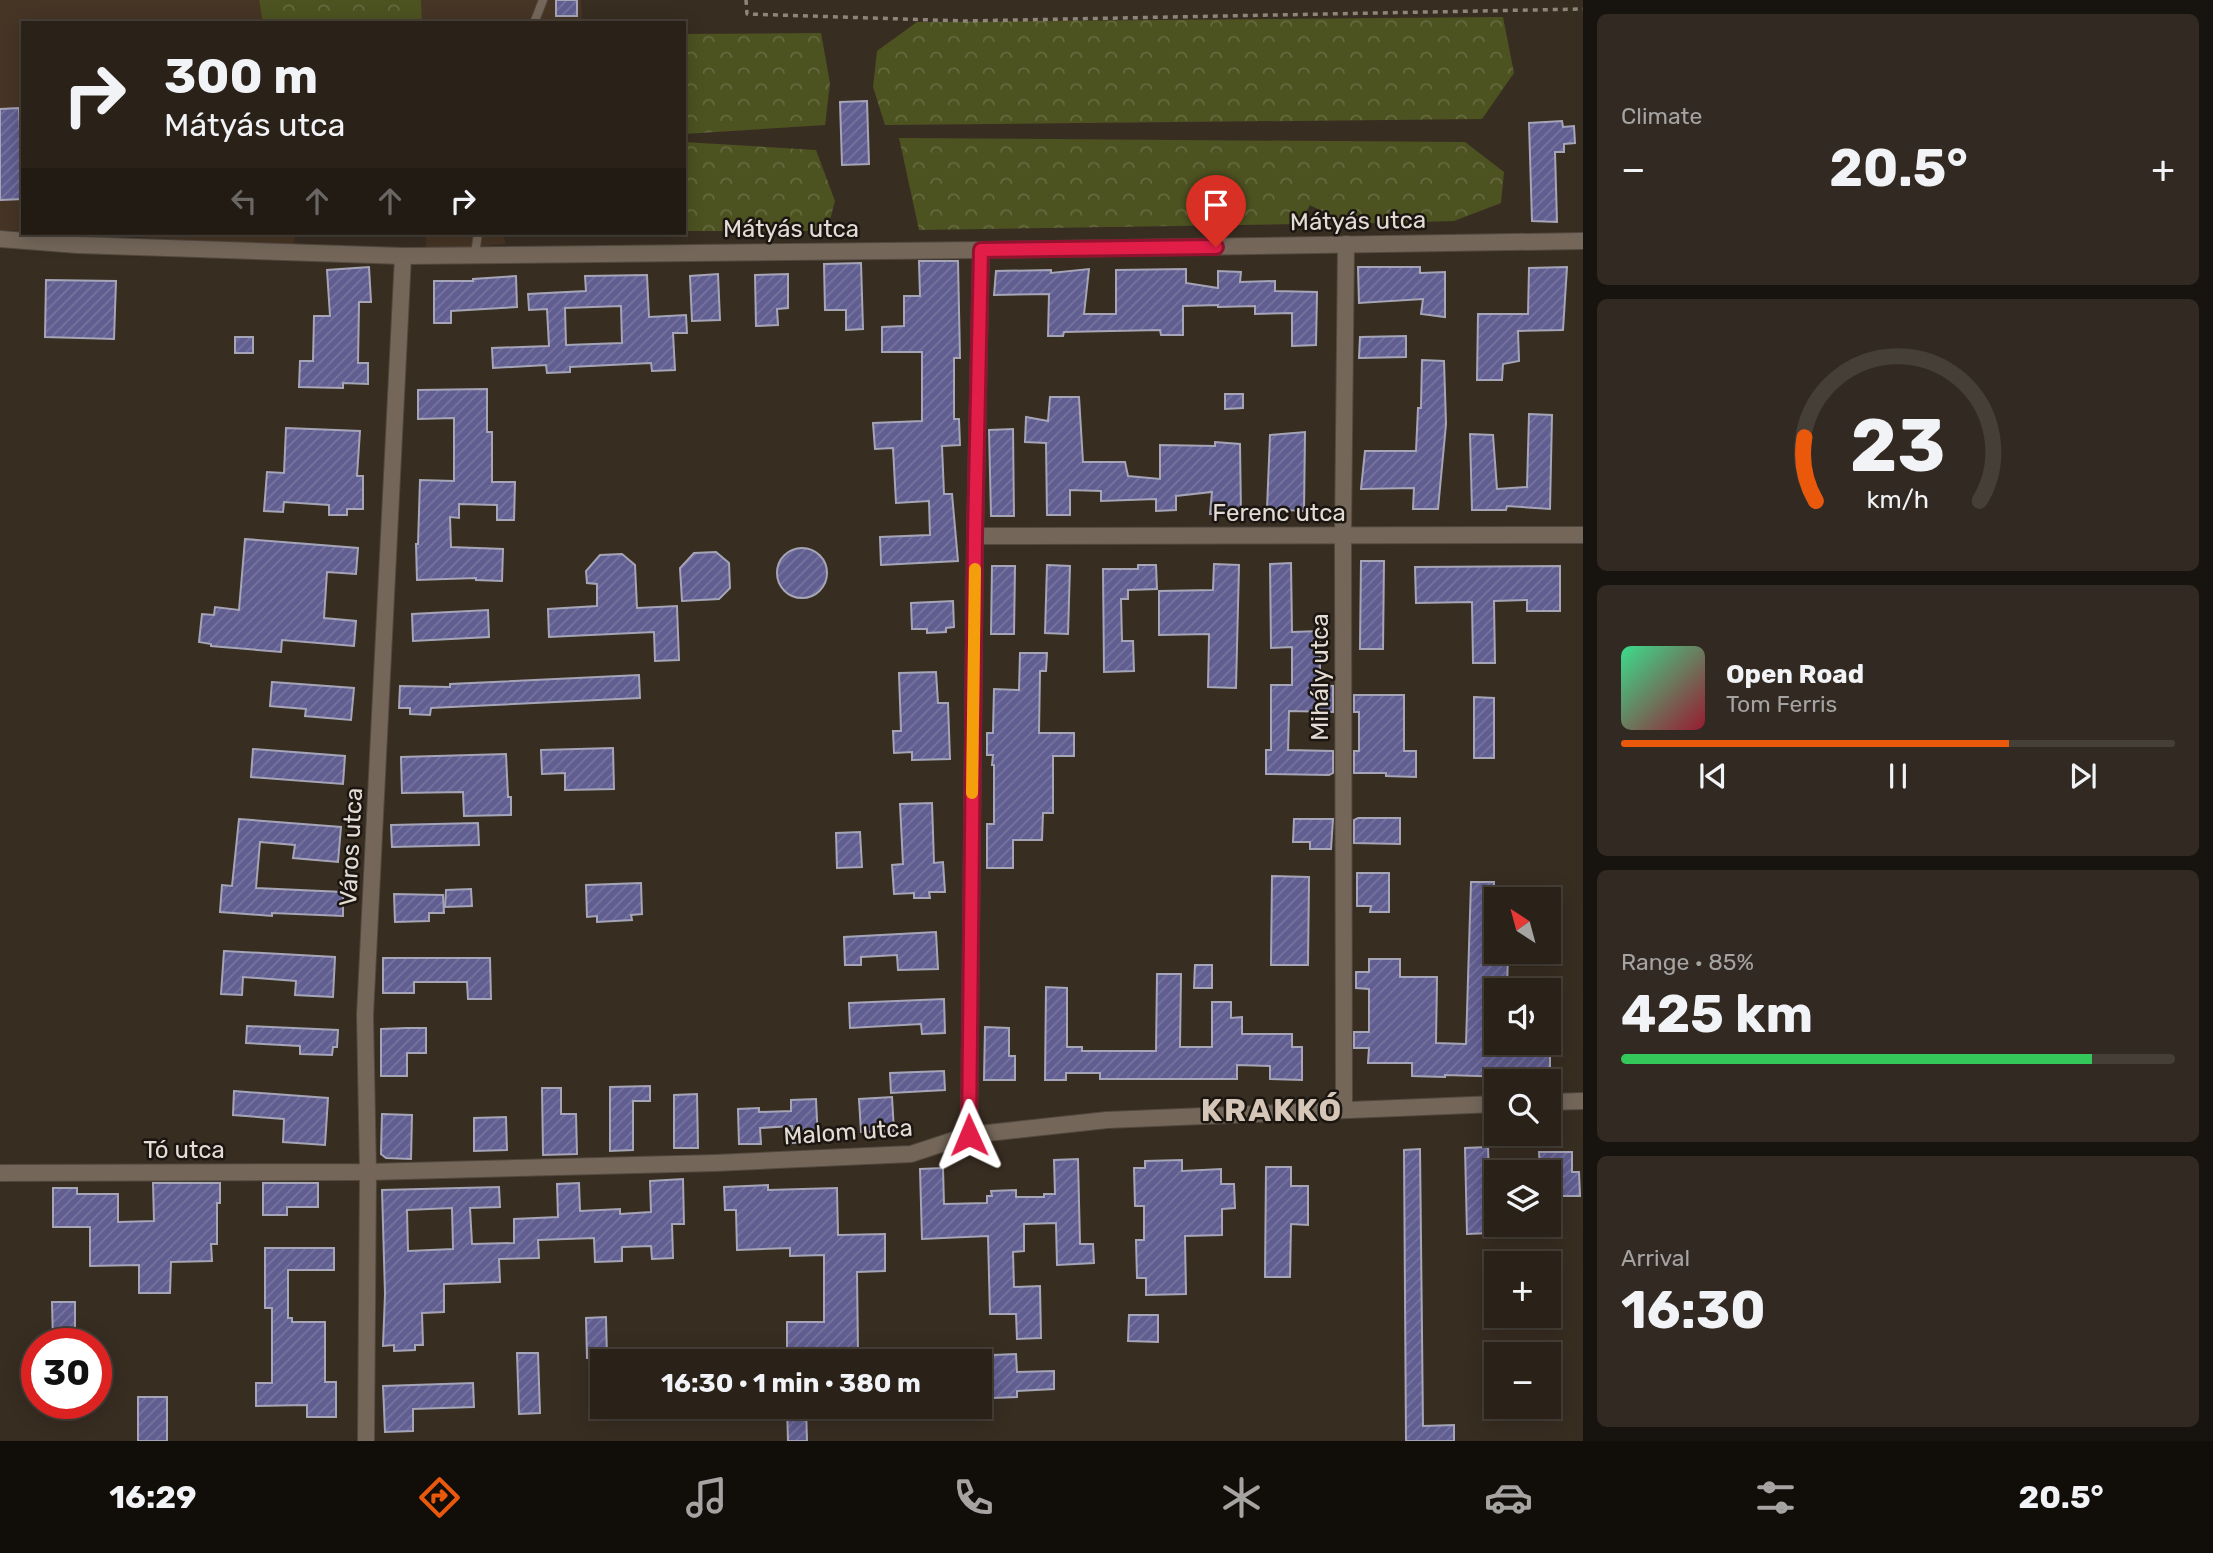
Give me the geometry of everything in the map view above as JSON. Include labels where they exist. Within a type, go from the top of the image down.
[{"type":"street","name":"Mátyás utca","points":[[0,239],[403,256],[1583,241]]},
{"type":"street","name":"Mihály utca","points":[[1344,1110],[1343,536],[1346,244]]},
{"type":"street","points":[[969,1135],[975,536],[981,250]]},
{"type":"street","name":"Város utca","points":[[366,1441],[368,1172],[365,1015],[403,256]]},
{"type":"street","name":"Ferenc utca","points":[[975,536],[1583,535]]},
{"type":"street","points":[[1561,1102],[1583,1101]]},
{"type":"street","name":"Malom utca","points":[[368,1172],[715,1163],[911,1154],[969,1135],[1107,1120],[1484,1104]]},
{"type":"street","name":"Tó utca","points":[[0,1173],[368,1172]]},
{"type":"lane","points":[[535,21],[542,0]]},
{"type":"lane","points":[[475,254],[478,235]]},
{"type":"path","points":[[746,0],[747,14],[965,21],[1583,9]]},
{"type":"shaded area","points":[[0,0],[259,0],[263,21],[21,21],[21,231],[0,230]]},
{"type":"shaded area","points":[[421,0],[581,0],[582,21],[422,21]]},
{"type":"shaded area","points":[[94,235],[296,235],[293,245]]},
{"type":"shaded area","points":[[426,235],[504,235],[506,244],[426,251]]},
{"type":"green space","points":[[259,0],[421,0],[422,21],[263,21]]},
{"type":"green space","points":[[1503,17],[1514,73],[1482,119],[885,125],[873,87],[877,51],[917,22]]},
{"type":"green space","points":[[821,33],[830,83],[825,125],[686,134],[686,34]]},
{"type":"green space","points":[[899,138],[1465,142],[1504,172],[1501,203],[1454,221],[1346,224],[1310,205],[1300,224],[919,230]]},
{"type":"green space","points":[[686,142],[816,150],[835,201],[827,231],[686,231]]},
{"type":"building","points":[[556,0],[577,0],[577,16],[556,16]]},
{"type":"building","points":[[867,101],[869,164],[842,165],[840,102]]},
{"type":"building","points":[[19,108],[21,199],[0,200],[0,109]]},
{"type":"building","points":[[1562,121],[1563,127],[1574,126],[1575,143],[1564,144],[1564,152],[1555,152],[1557,222],[1532,221],[1529,123]]},
{"type":"building","points":[[919,261],[958,261],[960,358],[954,358],[954,419],[959,419],[960,445],[942,446],[944,494],[952,494],[958,561],[881,565],[880,537],[930,535],[929,501],[896,503],[893,448],[875,449],[873,423],[922,421],[922,352],[882,352],[882,327],[904,326],[904,296],[920,296]]},
{"type":"building","points":[[861,263],[863,329],[846,330],[846,310],[825,310],[824,264]]},
{"type":"building","points":[[369,267],[371,302],[359,302],[358,363],[368,363],[368,384],[343,383],[343,388],[299,387],[300,361],[313,361],[314,316],[330,316],[327,270]]},
{"type":"building","points":[[1358,267],[1420,267],[1420,273],[1445,272],[1445,317],[1421,314],[1423,299],[1359,303]]},
{"type":"building","points":[[1567,267],[1563,330],[1518,331],[1519,361],[1503,364],[1502,380],[1477,380],[1478,314],[1528,314],[1529,268]]},
{"type":"building","points":[[1089,269],[1084,314],[1116,314],[1116,270],[1186,269],[1186,283],[1218,288],[1218,271],[1241,272],[1240,282],[1275,281],[1275,291],[1317,292],[1316,345],[1292,346],[1292,313],[1255,314],[1255,306],[1183,306],[1183,335],[1161,335],[1160,330],[1064,332],[1063,336],[1048,336],[1049,294],[994,295],[996,271],[1051,270],[1051,273]]},
{"type":"building","points":[[718,274],[720,320],[692,321],[690,276]]},
{"type":"building","points":[[788,274],[788,308],[777,309],[778,325],[756,326],[755,275]]},
{"type":"building","points":[[647,275],[649,317],[686,315],[687,333],[673,333],[675,370],[652,371],[651,363],[570,367],[570,372],[547,373],[546,365],[493,368],[492,348],[549,346],[547,309],[529,310],[528,294],[586,291],[585,276]],"holes":[[[621,306],[622,343],[566,345],[565,308]]]},
{"type":"building","points":[[516,276],[517,307],[451,311],[451,323],[434,323],[434,281],[473,281]]},
{"type":"building","points":[[46,280],[116,281],[114,339],[45,337]]},
{"type":"building","points":[[1406,336],[1406,357],[1359,358],[1360,337]]},
{"type":"building","points":[[235,337],[253,337],[253,353],[235,353]]},
{"type":"building","points":[[1422,360],[1444,361],[1446,424],[1438,509],[1413,509],[1414,488],[1361,489],[1365,451],[1416,451],[1418,408],[1421,408]]},
{"type":"building","points":[[487,389],[487,432],[492,432],[492,482],[515,482],[514,520],[497,520],[497,505],[459,504],[459,518],[450,517],[451,547],[503,549],[502,581],[476,578],[417,580],[420,480],[454,481],[454,418],[418,419],[418,390]]},
{"type":"building","points":[[1225,394],[1243,394],[1243,408],[1225,409]]},
{"type":"building","points":[[1050,397],[1079,397],[1083,462],[1125,462],[1128,476],[1160,479],[1160,445],[1215,446],[1215,442],[1240,444],[1241,514],[1210,514],[1212,492],[1176,496],[1176,510],[1156,511],[1156,499],[1101,501],[1101,491],[1070,490],[1070,515],[1047,515],[1046,443],[1025,442],[1026,417],[1048,421]]},
{"type":"building","points":[[1529,414],[1552,415],[1550,509],[1507,506],[1506,510],[1472,510],[1470,434],[1493,435],[1497,489],[1527,487]]},
{"type":"building","points":[[286,428],[360,431],[357,476],[363,476],[363,509],[347,509],[347,515],[329,515],[329,505],[284,502],[283,512],[264,511],[267,472],[284,473]]},
{"type":"building","points":[[1013,429],[1014,516],[991,516],[989,430]]},
{"type":"building","points":[[1305,432],[1304,511],[1267,509],[1270,435]]},
{"type":"building","points":[[245,539],[358,548],[356,574],[327,572],[324,618],[356,621],[354,646],[282,640],[281,652],[211,646],[199,642],[202,614],[214,615],[215,607],[239,610]]},
{"type":"building","points":[[802,548],[820,555],[827,573],[820,591],[802,598],[784,591],[777,573],[784,555]]},
{"type":"building","points":[[716,552],[729,563],[730,588],[719,599],[682,601],[680,568],[694,553]]},
{"type":"building","points":[[622,554],[635,565],[637,608],[677,606],[679,660],[655,661],[654,632],[549,637],[548,609],[597,606],[597,584],[587,583],[586,571],[600,555]]},
{"type":"building","points":[[1361,561],[1384,561],[1383,649],[1360,649]]},
{"type":"building","points":[[1291,563],[1292,632],[1320,631],[1320,685],[1333,686],[1333,712],[1289,711],[1288,750],[1333,751],[1333,773],[1329,775],[1266,774],[1266,750],[1271,750],[1271,685],[1292,685],[1292,647],[1271,648],[1270,564]]},
{"type":"building","points":[[1214,564],[1239,565],[1236,688],[1208,687],[1209,634],[1159,635],[1159,591],[1213,590]]},
{"type":"building","points":[[1047,565],[1070,566],[1068,634],[1045,633]]},
{"type":"building","points":[[1138,565],[1156,565],[1157,589],[1128,590],[1128,599],[1121,599],[1122,641],[1133,641],[1134,671],[1104,672],[1103,569],[1138,569]]},
{"type":"building","points":[[992,566],[1015,566],[1014,634],[991,634]]},
{"type":"building","points":[[1560,566],[1560,611],[1527,611],[1527,600],[1494,601],[1495,663],[1473,663],[1472,602],[1416,603],[1415,567]]},
{"type":"building","points":[[953,601],[954,627],[946,628],[946,632],[927,633],[927,629],[912,629],[911,603]]},
{"type":"building","points":[[488,610],[489,637],[413,641],[412,614]]},
{"type":"building","points":[[1020,653],[1047,653],[1046,671],[1040,671],[1039,733],[1074,733],[1074,756],[1053,756],[1053,813],[1043,813],[1042,840],[1013,840],[1013,868],[987,868],[987,824],[994,824],[994,765],[993,755],[987,755],[987,733],[993,733],[994,689],[1019,690]]},
{"type":"building","points":[[936,672],[938,703],[948,703],[950,759],[912,760],[912,752],[894,753],[893,731],[901,731],[899,673]]},
{"type":"building","points":[[639,675],[640,698],[431,708],[430,715],[410,714],[410,708],[399,708],[400,686],[450,687],[450,684]]},
{"type":"building","points":[[272,682],[354,688],[351,720],[305,716],[306,709],[270,706]]},
{"type":"building","points":[[1354,695],[1404,695],[1404,751],[1416,751],[1416,777],[1354,773],[1354,751],[1359,751],[1359,712],[1354,712]]},
{"type":"building","points":[[1474,697],[1494,698],[1494,758],[1474,758]]},
{"type":"building","points":[[613,748],[614,789],[565,790],[565,773],[542,774],[541,750]]},
{"type":"building","points":[[253,749],[345,756],[343,784],[251,777]]},
{"type":"building","points":[[506,754],[511,815],[464,816],[463,792],[402,793],[401,757]]},
{"type":"building","points":[[932,803],[934,863],[943,862],[945,892],[929,892],[930,898],[914,898],[914,893],[894,894],[892,865],[903,864],[900,804]]},
{"type":"building","points":[[1400,818],[1400,844],[1354,843],[1354,820]]},
{"type":"building","points":[[239,819],[341,827],[338,862],[293,858],[295,845],[260,842],[256,888],[343,892],[343,916],[272,913],[272,916],[220,912],[222,885],[232,886]]},
{"type":"building","points":[[1294,819],[1333,819],[1331,849],[1310,849],[1310,842],[1293,842]]},
{"type":"building","points":[[478,823],[479,845],[392,847],[391,825]]},
{"type":"building","points":[[860,832],[862,867],[837,868],[836,833]]},
{"type":"building","points":[[1357,873],[1389,873],[1389,912],[1370,912],[1371,906],[1357,906]]},
{"type":"building","points":[[1272,876],[1309,877],[1308,965],[1271,965]]},
{"type":"building","points":[[1471,882],[1494,882],[1494,887],[1484,887],[1484,964],[1508,964],[1507,978],[1484,978],[1484,1055],[1550,1055],[1550,1069],[1484,1069],[1484,1076],[1412,1076],[1412,1063],[1368,1063],[1369,1048],[1354,1048],[1354,1032],[1369,1032],[1369,989],[1356,988],[1356,972],[1369,972],[1369,959],[1400,959],[1400,977],[1437,977],[1436,1043],[1466,1044]]},
{"type":"building","points":[[641,883],[642,914],[631,915],[632,920],[597,922],[597,916],[587,917],[586,885]]},
{"type":"building","points":[[471,889],[472,906],[445,907],[446,890]]},
{"type":"building","points":[[394,894],[443,895],[444,913],[429,913],[429,921],[395,922]]},
{"type":"building","points":[[936,932],[938,969],[898,970],[897,955],[861,957],[861,965],[845,965],[844,937]]},
{"type":"building","points":[[224,951],[335,957],[333,997],[295,995],[296,981],[243,977],[242,995],[221,994]]},
{"type":"building","points":[[383,958],[490,958],[491,999],[468,999],[467,982],[414,982],[414,993],[383,993]]},
{"type":"building","points":[[1195,965],[1212,965],[1212,988],[1194,988]]},
{"type":"building","points":[[1157,974],[1181,974],[1180,1047],[1212,1047],[1212,1002],[1231,1002],[1231,1018],[1242,1017],[1242,1034],[1292,1034],[1292,1047],[1302,1047],[1302,1080],[1270,1079],[1270,1066],[1237,1065],[1237,1079],[1100,1079],[1100,1073],[1066,1073],[1066,1080],[1045,1080],[1046,987],[1067,988],[1067,1047],[1082,1047],[1082,1051],[1156,1051]]},
{"type":"building","points":[[944,999],[945,1033],[922,1034],[921,1024],[850,1028],[849,1003]]},
{"type":"building","points":[[247,1026],[338,1030],[337,1047],[333,1047],[332,1055],[300,1054],[300,1046],[246,1043]]},
{"type":"building","points":[[985,1027],[1009,1028],[1009,1056],[1015,1056],[1015,1080],[984,1080]]},
{"type":"building","points":[[426,1028],[426,1053],[407,1053],[407,1076],[381,1076],[381,1029]]},
{"type":"building","points":[[944,1071],[945,1090],[891,1093],[890,1073]]},
{"type":"building","points":[[650,1086],[650,1101],[633,1101],[633,1150],[610,1151],[610,1087]]},
{"type":"building","points":[[542,1088],[561,1088],[561,1114],[576,1114],[577,1154],[543,1155]]},
{"type":"building","points":[[234,1091],[328,1098],[325,1145],[283,1142],[284,1119],[233,1115]]},
{"type":"building","points":[[697,1094],[698,1148],[674,1148],[674,1095]]},
{"type":"building","points":[[892,1097],[894,1131],[861,1132],[859,1099]]},
{"type":"building","points":[[816,1099],[818,1141],[793,1143],[792,1126],[760,1128],[761,1144],[739,1144],[738,1109],[759,1108],[759,1112],[791,1111],[791,1100]]},
{"type":"building","points":[[382,1114],[412,1115],[411,1159],[386,1158],[381,1154]]},
{"type":"building","points":[[506,1117],[507,1150],[474,1151],[474,1118]]},
{"type":"building","points":[[1488,1147],[1488,1160],[1484,1160],[1484,1233],[1467,1234],[1465,1148]]},
{"type":"building","points":[[1420,1149],[1423,1426],[1454,1425],[1454,1441],[1406,1441],[1404,1150]]},
{"type":"building","points":[[1539,1152],[1572,1152],[1572,1172],[1579,1172],[1580,1196],[1561,1196],[1561,1160],[1539,1160]]},
{"type":"building","points":[[1078,1159],[1080,1244],[1093,1244],[1094,1263],[1057,1265],[1056,1223],[1024,1224],[1024,1251],[1013,1252],[1014,1287],[1040,1286],[1041,1338],[1017,1339],[1016,1314],[990,1314],[988,1236],[922,1239],[920,1169],[943,1168],[944,1204],[987,1203],[987,1196],[992,1196],[991,1191],[1016,1190],[1016,1197],[1044,1197],[1044,1194],[1055,1194],[1054,1160]]},
{"type":"building","points":[[1182,1160],[1182,1171],[1221,1169],[1221,1184],[1234,1184],[1235,1208],[1222,1209],[1222,1235],[1185,1236],[1186,1294],[1146,1295],[1146,1278],[1137,1278],[1136,1240],[1144,1240],[1144,1206],[1135,1206],[1134,1168],[1145,1168],[1145,1161]]},
{"type":"building","points":[[1266,1167],[1291,1167],[1291,1186],[1308,1186],[1308,1225],[1291,1224],[1290,1277],[1265,1277]]},
{"type":"building","points":[[683,1179],[684,1224],[672,1224],[673,1258],[652,1259],[651,1246],[622,1247],[622,1261],[595,1262],[594,1238],[538,1240],[539,1258],[499,1259],[500,1282],[444,1284],[444,1312],[422,1313],[423,1345],[415,1345],[415,1350],[394,1351],[394,1345],[383,1346],[385,1294],[382,1190],[499,1187],[500,1207],[470,1208],[472,1244],[514,1243],[514,1219],[558,1217],[557,1184],[579,1183],[580,1211],[620,1209],[620,1214],[651,1212],[650,1181]],"holes":[[[452,1208],[453,1249],[408,1251],[407,1210]]]},
{"type":"building","points":[[153,1183],[220,1183],[217,1244],[211,1244],[212,1261],[171,1262],[170,1293],[139,1293],[139,1265],[90,1266],[90,1227],[53,1227],[53,1188],[77,1188],[77,1194],[118,1194],[118,1222],[154,1221]]},
{"type":"building","points":[[263,1183],[318,1183],[318,1207],[287,1207],[287,1215],[263,1215]]},
{"type":"building","points":[[768,1185],[768,1190],[837,1188],[838,1235],[885,1234],[885,1271],[857,1272],[858,1349],[787,1349],[787,1322],[824,1322],[824,1255],[790,1256],[790,1248],[737,1250],[736,1210],[725,1210],[724,1187]]},
{"type":"building","points":[[265,1248],[334,1248],[334,1270],[288,1270],[288,1318],[292,1318],[292,1322],[325,1322],[325,1382],[336,1382],[336,1417],[307,1417],[307,1405],[256,1406],[256,1383],[272,1383],[272,1308],[265,1308]]},
{"type":"building","points":[[52,1302],[75,1302],[75,1328],[53,1328]]},
{"type":"building","points":[[1129,1315],[1158,1315],[1158,1342],[1128,1341]]},
{"type":"building","points":[[606,1317],[607,1349],[590,1349],[590,1358],[587,1358],[586,1318]]},
{"type":"building","points":[[517,1353],[538,1353],[540,1413],[519,1414]]},
{"type":"building","points":[[1016,1354],[1017,1372],[1054,1371],[1054,1389],[1017,1391],[1017,1397],[993,1398],[992,1355]]},
{"type":"building","points":[[473,1383],[474,1407],[413,1409],[413,1431],[385,1432],[383,1386]]},
{"type":"building","points":[[138,1397],[167,1397],[167,1441],[138,1441]]},
{"type":"building","points":[[787,1419],[806,1419],[807,1441],[788,1441]]},
{"type":"slow traffic","points":[[972,793],[975,569]]},
{"type":"district","name":"KRAKKÓ","points":[[1272,1110]]},
{"type":"route","points":[[969,1135],[975,536],[981,250],[1216,247]]}]
